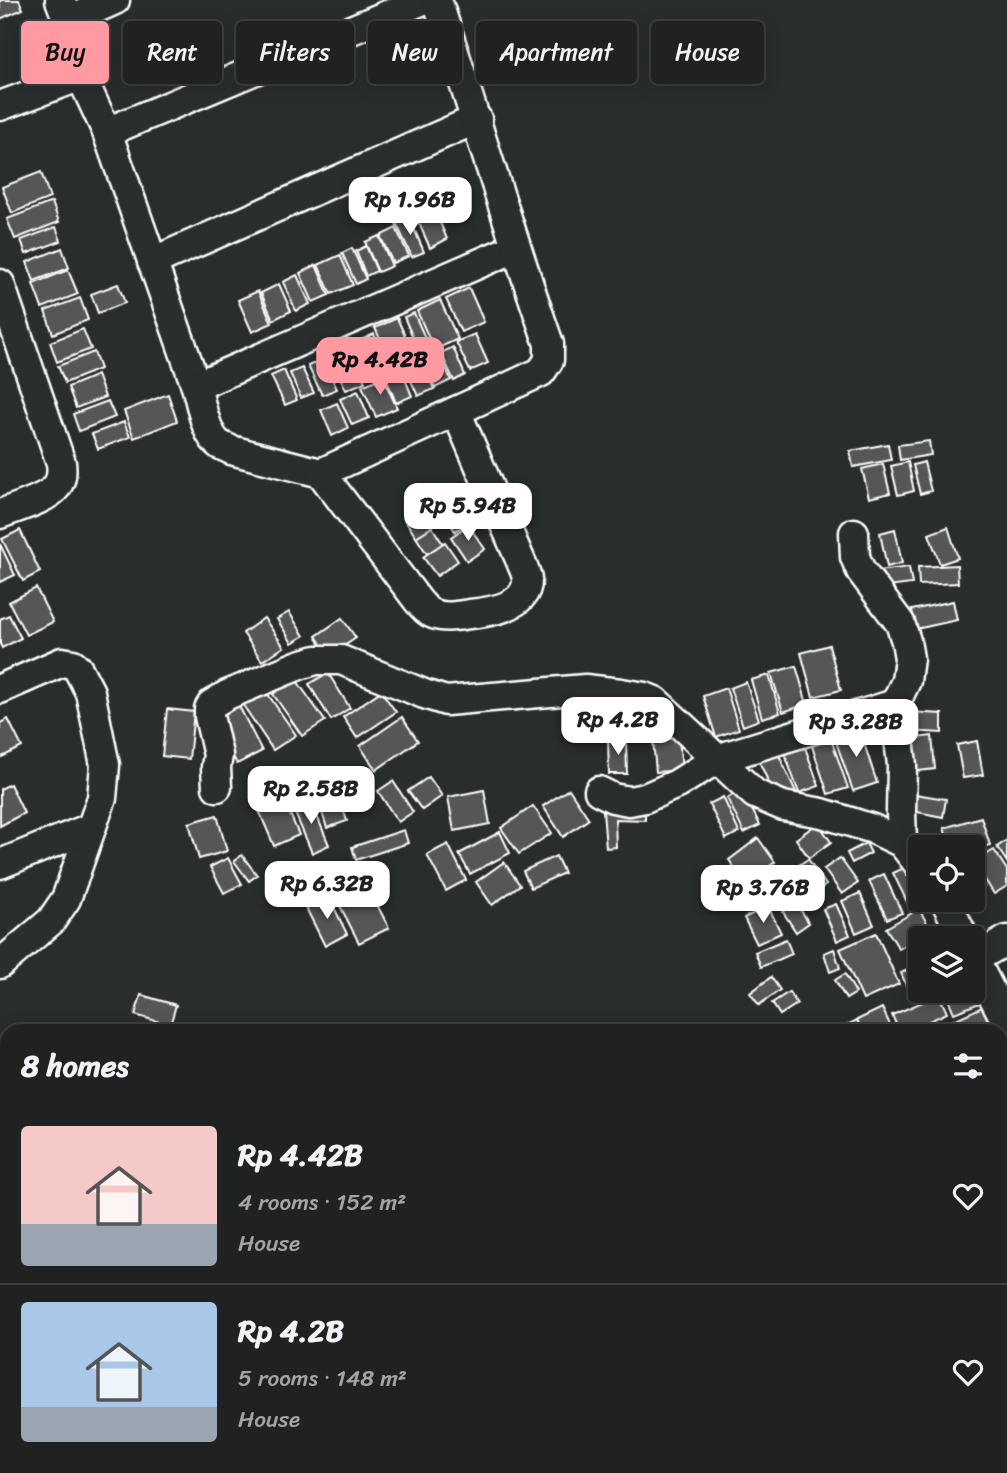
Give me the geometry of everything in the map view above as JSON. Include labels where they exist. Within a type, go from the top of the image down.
[{"type":"street","points":[[64,10],[115,0]]},
{"type":"street","points":[[107,132],[423,0]]},
{"type":"street","points":[[321,473],[541,372],[548,360],[549,344],[515,248],[477,119],[437,0]]},
{"type":"street","points":[[0,106],[59,84]]},
{"type":"street","points":[[85,84],[107,132],[214,440],[221,446],[321,473],[411,592],[429,612],[439,616],[496,611],[515,602],[523,593],[527,581],[456,411]]},
{"type":"street","points":[[152,262],[477,119]]},
{"type":"street","points":[[196,386],[515,248]]},
{"type":"street","points":[[0,284],[61,463],[62,473],[58,485],[51,492],[0,514]]},
{"type":"street","points":[[854,533],[855,557],[861,572],[900,623],[909,658],[906,681],[895,704],[902,765],[902,843]]},
{"type":"street","points":[[217,787],[218,755],[209,716],[212,704],[299,665],[316,660],[341,660],[446,701],[585,689],[645,697],[656,701],[755,794],[783,806],[822,813],[864,826],[902,843],[908,851]]},
{"type":"street","points":[[0,689],[62,662],[73,664],[90,692],[105,765],[102,797],[66,899],[51,921],[0,964]]},
{"type":"street","points":[[598,791],[621,800],[645,799],[677,784],[718,759],[895,704]]},
{"type":"street","points":[[0,864],[90,828]]},
{"type":"street","points":[[985,952],[1007,940]]},
{"type":"street","points":[[985,981],[1007,1023]]},
{"type":"building","points":[[0,0],[19,0],[23,9],[0,19]]},
{"type":"building","points":[[41,172],[50,198],[12,213],[2,187]]},
{"type":"building","points":[[52,202],[59,222],[15,239],[7,219]]},
{"type":"building","points":[[433,206],[447,239],[430,248],[415,214]]},
{"type":"building","points":[[409,217],[424,252],[412,257],[396,223]]},
{"type":"building","points":[[56,227],[61,241],[26,254],[21,240]]},
{"type":"building","points":[[396,228],[409,256],[393,263],[380,236]]},
{"type":"building","points":[[379,236],[392,266],[378,272],[365,242]]},
{"type":"building","points":[[366,246],[377,271],[366,276],[356,251]]},
{"type":"building","points":[[62,248],[69,268],[34,281],[27,262]]},
{"type":"building","points":[[352,248],[366,279],[356,284],[342,253]]},
{"type":"building","points":[[340,255],[353,285],[331,294],[318,265]]},
{"type":"building","points":[[316,265],[329,295],[313,302],[300,273]]},
{"type":"building","points":[[68,270],[78,294],[42,308],[33,284]]},
{"type":"building","points":[[297,275],[310,304],[296,311],[283,282]]},
{"type":"building","points":[[118,284],[125,303],[98,313],[91,294]]},
{"type":"building","points":[[279,284],[291,311],[273,320],[261,293]]},
{"type":"building","points":[[469,288],[484,322],[461,332],[446,299]]},
{"type":"building","points":[[258,291],[272,323],[252,332],[238,300]]},
{"type":"building","points":[[80,298],[88,320],[53,334],[45,311]]},
{"type":"building","points":[[440,300],[458,339],[434,350],[417,311]]},
{"type":"building","points":[[414,313],[429,347],[419,352],[404,317]]},
{"type":"building","points":[[397,318],[416,360],[394,370],[375,328]]},
{"type":"building","points":[[83,329],[91,349],[57,362],[50,342]]},
{"type":"building","points":[[374,334],[389,368],[367,378],[352,344]]},
{"type":"building","points":[[475,334],[488,363],[470,371],[456,342]]},
{"type":"building","points":[[453,347],[465,375],[454,381],[441,353]]},
{"type":"building","points":[[350,350],[365,382],[346,390],[331,358]]},
{"type":"building","points":[[438,350],[451,380],[435,388],[422,358]]},
{"type":"building","points":[[94,352],[100,369],[65,383],[58,366]]},
{"type":"building","points":[[323,359],[337,389],[322,395],[308,366]]},
{"type":"building","points":[[421,361],[434,389],[418,396],[405,368]]},
{"type":"building","points":[[302,368],[314,393],[301,398],[290,373]]},
{"type":"building","points":[[401,369],[412,396],[396,403],[385,376]]},
{"type":"building","points":[[284,370],[297,400],[285,405],[271,376]]},
{"type":"building","points":[[97,375],[105,397],[76,408],[68,387]]},
{"type":"building","points":[[383,377],[397,408],[376,417],[362,386]]},
{"type":"building","points":[[358,391],[369,418],[352,425],[340,399]]},
{"type":"building","points":[[168,394],[177,421],[134,438],[124,411]]},
{"type":"building","points":[[108,401],[115,417],[79,431],[73,414]]},
{"type":"building","points":[[337,403],[348,428],[332,436],[321,410]]},
{"type":"building","points":[[124,422],[130,437],[98,449],[92,434]]},
{"type":"building","points":[[929,441],[931,455],[900,460],[898,445]]},
{"type":"building","points":[[888,444],[891,460],[853,467],[850,451]]},
{"type":"building","points":[[908,462],[914,491],[898,495],[891,466]]},
{"type":"building","points":[[924,462],[931,491],[920,494],[913,465]]},
{"type":"building","points":[[883,464],[890,493],[869,498],[862,469]]},
{"type":"building","points":[[474,481],[484,494],[467,507],[475,518],[455,531],[434,498],[453,485],[458,493]]},
{"type":"building","points":[[420,509],[432,527],[416,537],[404,519]]},
{"type":"building","points":[[468,525],[485,549],[467,561],[451,537]]},
{"type":"building","points":[[432,527],[443,544],[427,554],[416,537]]},
{"type":"building","points":[[948,527],[958,558],[940,564],[929,534]]},
{"type":"building","points":[[895,529],[902,563],[887,567],[880,533]]},
{"type":"building","points":[[20,530],[40,572],[23,581],[2,539]]},
{"type":"building","points":[[445,542],[458,561],[437,576],[423,557]]},
{"type":"building","points":[[0,544],[15,575],[0,582]]},
{"type":"building","points":[[957,565],[958,583],[919,585],[918,567]]},
{"type":"building","points":[[909,567],[912,584],[880,588],[877,571]]},
{"type":"building","points":[[36,588],[53,622],[26,635],[9,602]]},
{"type":"building","points":[[953,601],[957,620],[916,629],[912,610]]},
{"type":"building","points":[[289,612],[304,636],[292,643],[277,619]]},
{"type":"building","points":[[9,615],[21,638],[2,648],[0,619]]},
{"type":"building","points":[[264,618],[284,647],[262,661],[243,633]]},
{"type":"building","points":[[342,618],[356,638],[329,656],[316,636]]},
{"type":"building","points":[[829,645],[841,690],[813,697],[801,653]]},
{"type":"building","points":[[796,666],[807,704],[783,712],[771,673]]},
{"type":"building","points":[[328,673],[350,708],[331,720],[309,684]]},
{"type":"building","points":[[769,675],[780,713],[762,718],[751,680]]},
{"type":"building","points":[[295,678],[325,721],[302,736],[273,694]]},
{"type":"building","points":[[746,682],[759,720],[743,726],[730,688]]},
{"type":"building","points":[[726,688],[739,729],[716,737],[703,696]]},
{"type":"building","points":[[265,690],[296,735],[273,750],[243,705]]},
{"type":"building","points":[[381,691],[396,712],[357,738],[343,717]]},
{"type":"building","points":[[238,704],[262,751],[237,764],[212,717]]},
{"type":"building","points":[[167,709],[194,712],[189,759],[162,756]]},
{"type":"building","points":[[908,712],[942,714],[942,733],[908,731]]},
{"type":"building","points":[[402,717],[418,741],[376,770],[360,746]]},
{"type":"building","points":[[8,719],[22,747],[0,758],[0,723]]},
{"type":"building","points":[[859,728],[877,783],[853,791],[834,736]]},
{"type":"building","points":[[829,733],[848,788],[828,794],[810,740]]},
{"type":"building","points":[[932,736],[935,769],[910,772],[907,739]]},
{"type":"building","points":[[679,738],[682,770],[656,772],[653,740]]},
{"type":"building","points":[[626,740],[627,774],[609,774],[608,741]]},
{"type":"building","points":[[977,741],[983,775],[963,778],[957,745]]},
{"type":"building","points":[[803,742],[819,786],[799,793],[783,749]]},
{"type":"building","points":[[777,751],[796,792],[777,801],[758,759]]},
{"type":"building","points":[[429,777],[442,796],[422,810],[408,791]]},
{"type":"building","points":[[393,781],[413,812],[398,822],[378,791]]},
{"type":"building","points":[[10,784],[24,813],[0,826],[0,789]]},
{"type":"building","points":[[569,789],[589,819],[563,837],[543,806]]},
{"type":"building","points":[[484,790],[490,824],[454,831],[448,797]]},
{"type":"building","points":[[742,790],[760,825],[744,833],[727,798]]},
{"type":"building","points":[[338,793],[347,821],[327,828],[318,800]]},
{"type":"building","points":[[915,794],[946,799],[943,817],[912,811]]},
{"type":"building","points":[[282,795],[299,835],[274,846],[257,806]]},
{"type":"building","points":[[723,797],[739,832],[726,839],[709,804]]},
{"type":"building","points":[[310,799],[329,845],[312,853],[292,806]]},
{"type":"building","points":[[533,806],[552,833],[519,854],[501,828]]},
{"type":"building","points":[[603,811],[645,811],[645,820],[615,819],[616,847],[606,848]]},
{"type":"building","points":[[217,815],[227,851],[199,859],[189,823]]},
{"type":"building","points":[[981,817],[990,845],[985,846],[985,835],[946,835],[944,828]]},
{"type":"building","points":[[818,823],[831,842],[809,858],[796,839]]},
{"type":"building","points":[[404,830],[408,843],[356,860],[352,847]]},
{"type":"building","points":[[500,832],[510,853],[470,874],[459,854]]},
{"type":"building","points":[[758,838],[775,862],[746,884],[729,860]]},
{"type":"building","points":[[1007,840],[1007,862],[997,847]]},
{"type":"building","points":[[866,843],[871,853],[852,863],[847,853]]},
{"type":"building","points":[[448,844],[466,880],[446,891],[427,855]]},
{"type":"building","points":[[994,850],[1007,870],[1007,886],[994,894],[985,880],[985,855]]},
{"type":"building","points":[[242,855],[257,875],[249,881],[234,861]]},
{"type":"building","points":[[556,856],[564,873],[531,888],[523,871]]},
{"type":"building","points":[[228,858],[242,884],[224,893],[210,867]]},
{"type":"building","points":[[840,858],[858,883],[842,894],[824,869]]},
{"type":"building","points":[[808,859],[826,885],[806,898],[788,872]]},
{"type":"building","points":[[504,862],[520,885],[492,905],[476,882]]},
{"type":"building","points":[[904,868],[908,876],[908,904],[893,873]]},
{"type":"building","points":[[776,871],[796,903],[785,910],[765,878]]},
{"type":"building","points":[[884,874],[902,913],[887,919],[869,881]]},
{"type":"building","points":[[367,885],[389,928],[359,943],[337,900]]},
{"type":"building","points":[[860,893],[874,925],[856,933],[842,901]]},
{"type":"building","points":[[329,897],[347,934],[325,946],[306,908]]},
{"type":"building","points":[[796,903],[809,923],[796,932],[783,912]]},
{"type":"building","points":[[836,904],[850,935],[837,941],[823,909]]},
{"type":"building","points":[[768,906],[781,933],[757,944],[744,918]]},
{"type":"building","points":[[914,912],[921,912],[929,926],[908,926],[908,944],[899,949],[886,928]]},
{"type":"building","points":[[876,933],[899,984],[863,1000],[840,949]]},
{"type":"building","points":[[786,939],[792,954],[761,967],[755,952]]},
{"type":"building","points":[[834,949],[840,968],[830,972],[824,953]]},
{"type":"building","points":[[908,970],[908,990],[901,973]]},
{"type":"building","points":[[845,974],[856,993],[846,999],[835,980]]},
{"type":"building","points":[[771,977],[780,990],[759,1005],[750,993]]},
{"type":"building","points":[[789,992],[797,1004],[780,1015],[772,1003]]},
{"type":"building","points":[[141,995],[176,1005],[170,1024],[135,1015]]},
{"type":"building","points":[[920,1003],[943,1003],[947,1013],[923,1024],[896,1024],[892,1015]]},
{"type":"building","points":[[950,1003],[979,1003],[954,1013]]},
{"type":"building","points":[[982,1007],[990,1024],[945,1024]]},
{"type":"building","points":[[882,1008],[890,1024],[859,1024],[857,1020]]}]
